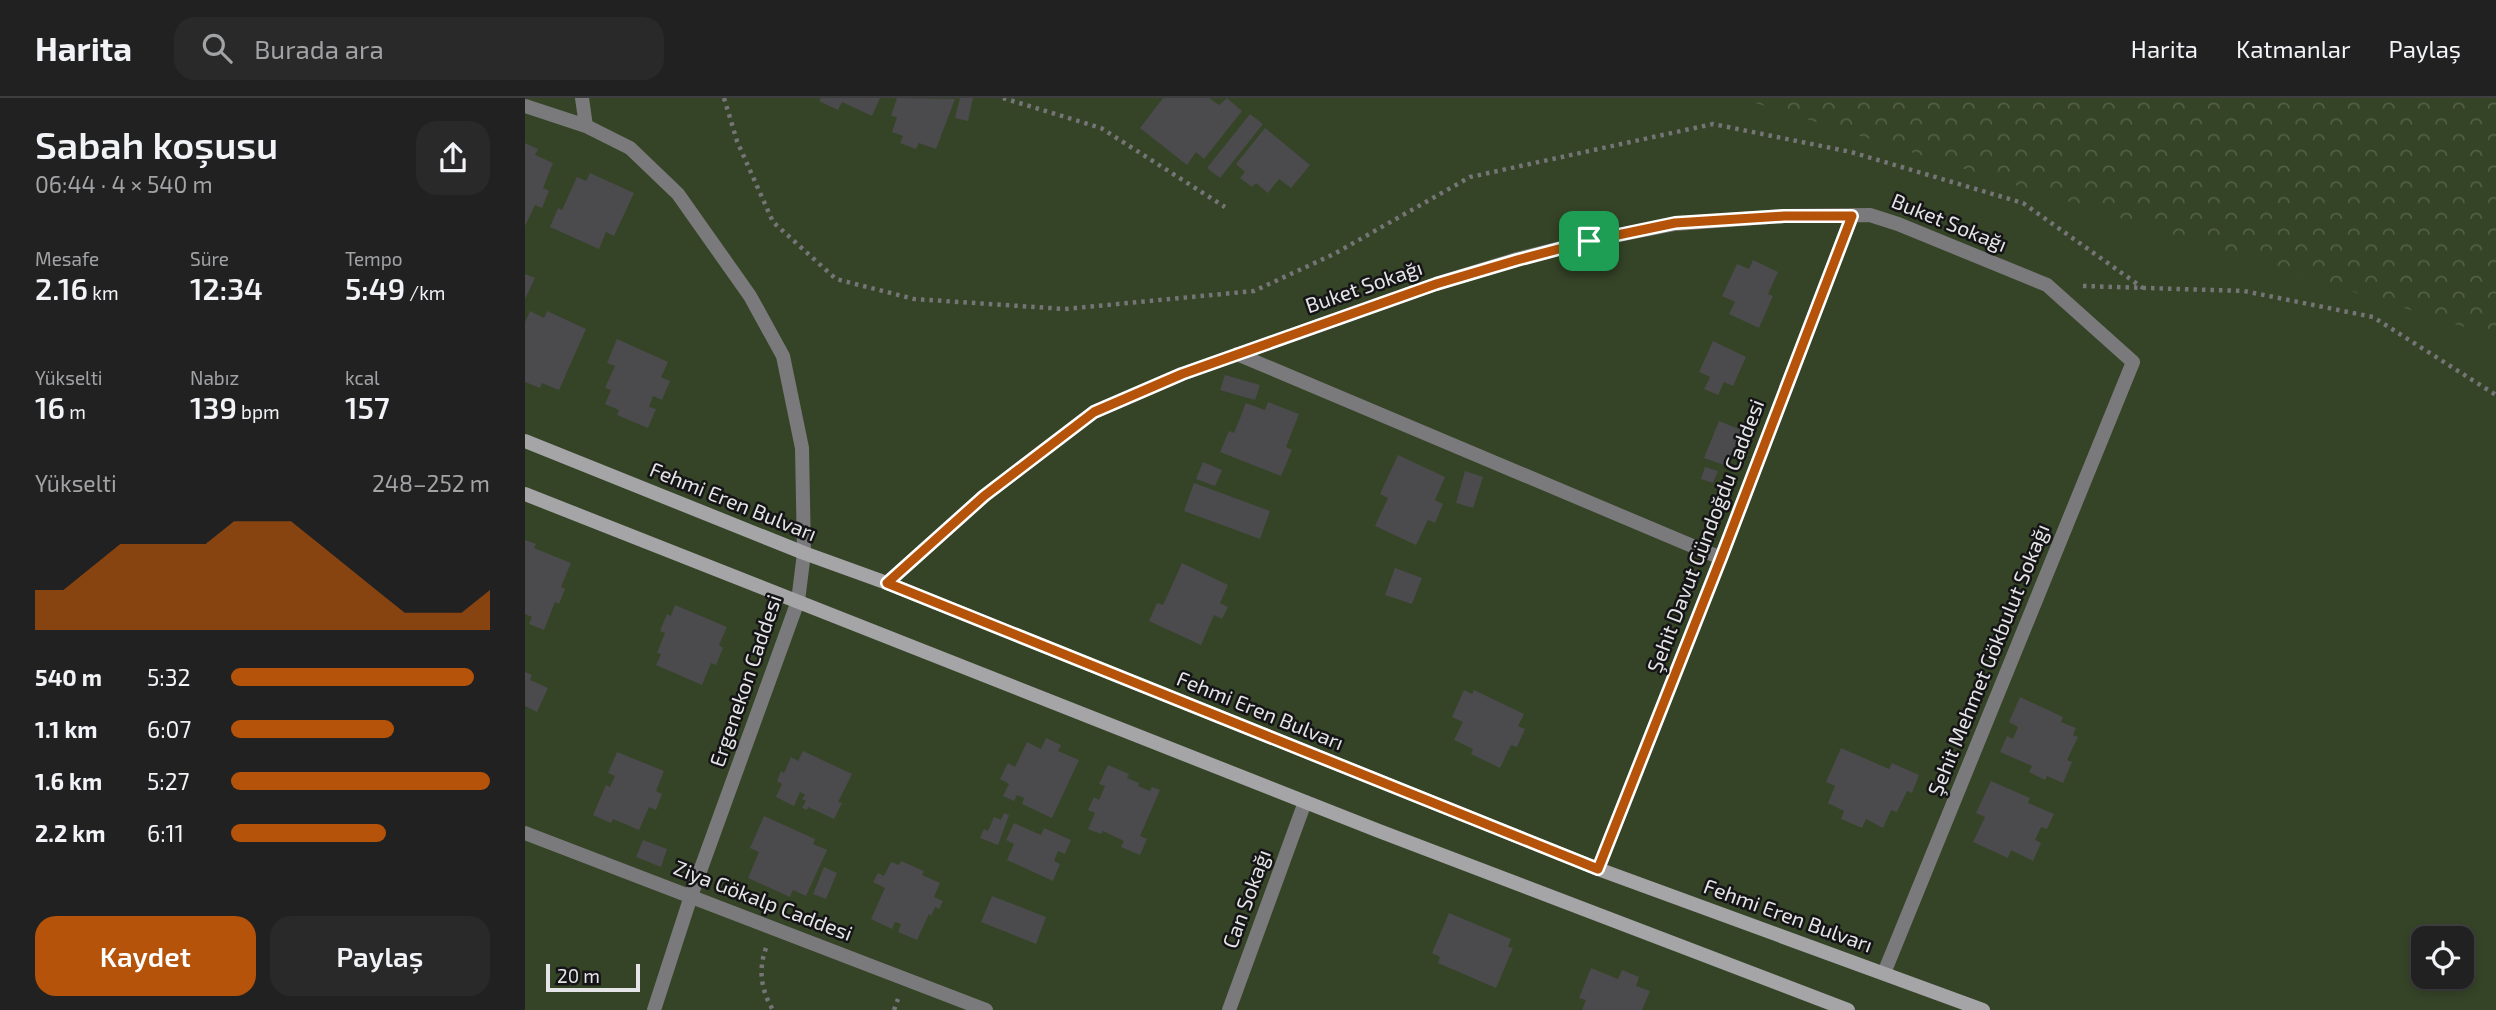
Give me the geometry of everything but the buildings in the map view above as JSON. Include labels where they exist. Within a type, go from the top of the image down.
[{"type":"street","points":[[582,98],[586,126]]},
{"type":"street","name":"Ergenekon Caddesi","points":[[525,106],[586,126],[630,148],[678,194],[750,296],[783,356],[802,447],[804,553],[798,601],[691,896],[654,1010]]},
{"type":"street","name":"Buket Sokağı","points":[[887,583],[984,496],[1094,412],[1182,374],[1436,284],[1589,241],[1675,223],[1784,216],[1870,215],[2047,285],[2133,362]]},
{"type":"street","name":"Şehit Davut Gündoğdu Caddesi","points":[[1598,869],[1852,216]]},
{"type":"street","points":[[1237,354],[1721,558]]},
{"type":"street","name":"Şehit Mehmet Gökbulut Sokağı","points":[[1884,973],[2133,362]]},
{"type":"street","name":"Fehmi Eren Bulvarı","points":[[525,441],[804,553],[887,583],[1598,869],[1983,1010]]},
{"type":"street","points":[[525,494],[1305,802],[1848,1010]]},
{"type":"street","name":"Can Sokağı","points":[[1229,1010],[1305,802]]},
{"type":"street","name":"Ziya Gökalp Caddesi","points":[[525,833],[986,1010]]},
{"type":"path","points":[[724,98],[737,141],[773,222],[837,279],[914,299],[1065,309],[1254,291],[1334,254],[1470,177],[1713,124],[1851,152],[2023,203],[2143,288]]},
{"type":"path","points":[[1003,98],[1101,128],[1225,208]]},
{"type":"path","points":[[2047,285],[2244,291],[2374,317],[2496,395]]},
{"type":"path","points":[[773,1010],[761,982],[761,963],[774,927]]},
{"type":"green space","points":[[525,98],[2496,98],[2496,1010],[525,1010]]},
{"type":"green space","points":[[1740,98],[2496,98],[2496,337]]},
{"type":"route","points":[[1784,216],[1852,216],[1598,869],[887,583],[984,496],[1094,412],[1182,374],[1436,284],[1589,241],[1675,223],[1784,216]]}]
